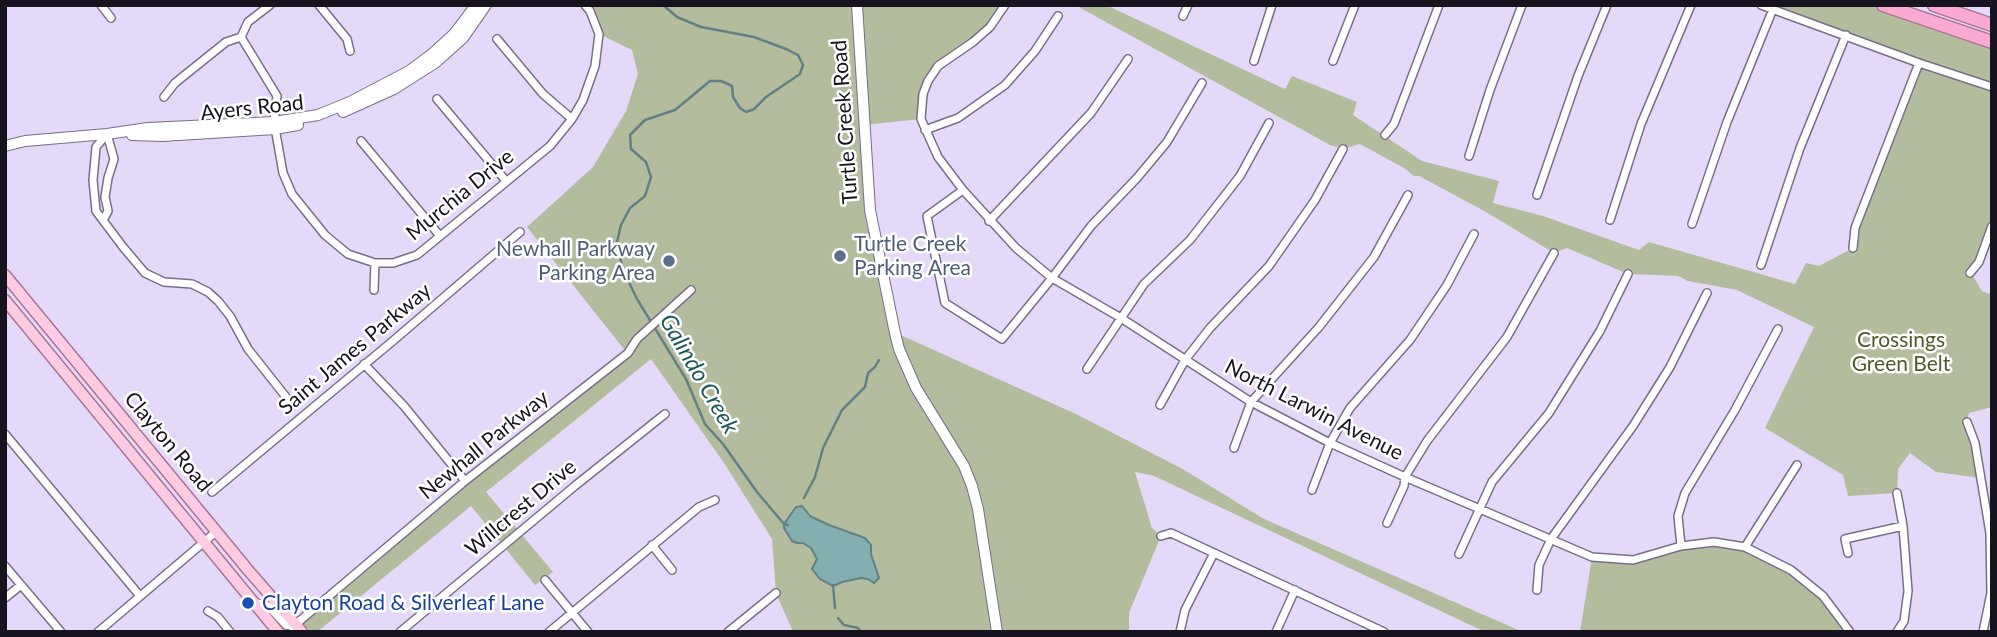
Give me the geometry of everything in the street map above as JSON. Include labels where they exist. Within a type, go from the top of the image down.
[{"type":"highway","points":[[1883,5],[1992,42]]},
{"type":"highway","points":[[1934,5],[1992,25]]},
{"type":"main road","name":"Clayton Road","points":[[5,275],[297,629]]},
{"type":"main road","name":"Clayton Road","points":[[5,300],[278,632]]},
{"type":"street","points":[[101,5],[111,18]]},
{"type":"street","points":[[164,97],[175,83],[226,42],[241,37],[248,22],[270,5]]},
{"type":"street","points":[[319,5],[346,39],[350,51]]},
{"type":"street","name":"Ayers Road","points":[[275,126],[318,115],[350,102],[409,71],[454,34],[476,5]]},
{"type":"street","name":"Ayers Road","points":[[5,146],[25,141],[107,134],[162,136],[317,121],[357,107],[394,89],[435,63],[463,38],[486,5]]},
{"type":"street","name":"Murchia Drive","points":[[375,263],[393,263],[416,255],[551,146],[583,100],[596,66],[599,34],[585,5]]},
{"type":"street","name":"Turtle Creek Road","points":[[857,5],[870,210],[899,349],[916,387],[964,466],[972,486],[997,632]]},
{"type":"street","name":"North Larwin Avenue","points":[[1005,5],[990,27],[938,66],[923,94],[921,119],[938,157],[962,190],[1016,248],[1052,278],[1121,318],[1251,402],[1329,443],[1405,477],[1592,557],[1633,560],[1682,546],[1714,542],[1745,547],[1791,570],[1822,596],[1850,632]]},
{"type":"street","points":[[1184,16],[1188,5]]},
{"type":"street","points":[[1254,61],[1272,5]]},
{"type":"street","points":[[1333,61],[1355,5]]},
{"type":"street","points":[[1385,135],[1394,124],[1439,5]]},
{"type":"street","points":[[1469,156],[1522,5]]},
{"type":"street","points":[[1537,195],[1578,76],[1607,5]]},
{"type":"street","points":[[1610,220],[1641,124],[1691,5]]},
{"type":"street","points":[[1761,5],[1992,87]]},
{"type":"street","points":[[1692,224],[1727,122],[1773,9]]},
{"type":"street","points":[[925,130],[958,118],[1005,85],[1035,51],[1058,16]]},
{"type":"street","points":[[1761,265],[1800,148],[1846,35]]},
{"type":"street","points":[[241,37],[277,96],[275,126],[283,173],[292,194],[325,234],[348,254],[375,263],[374,290]]},
{"type":"street","points":[[498,39],[543,94],[572,119]]},
{"type":"street","points":[[989,221],[1091,113],[1128,59]]},
{"type":"street","points":[[1853,248],[1855,228],[1919,63]]},
{"type":"street","points":[[962,190],[927,216],[945,303],[1002,339],[1091,226],[1167,142],[1202,83]]},
{"type":"street","points":[[437,99],[506,181]]},
{"type":"street","points":[[1087,369],[1144,284],[1190,240],[1240,176],[1269,122]]},
{"type":"street","points":[[103,220],[108,211],[107,188],[114,159],[107,134]]},
{"type":"street","points":[[107,134],[96,147],[93,180],[96,211],[145,273],[164,282],[192,284],[218,301],[230,316],[248,349],[290,401]]},
{"type":"street","points":[[361,141],[440,236]]},
{"type":"street","points":[[1160,405],[1185,360],[1210,328],[1269,266],[1315,201],[1343,149]]},
{"type":"street","points":[[1234,448],[1251,402],[1319,327],[1374,257],[1408,195]]},
{"type":"street","points":[[1970,273],[1979,262],[1992,226]]},
{"type":"street","name":"Saint James Parkway","points":[[212,492],[520,232]]},
{"type":"street","points":[[1312,490],[1329,443],[1350,408],[1410,340],[1447,285],[1474,234]]},
{"type":"street","points":[[1387,523],[1405,486],[1405,477],[1427,441],[1507,337],[1554,253]]},
{"type":"street","points":[[1459,554],[1492,482],[1549,413],[1600,331],[1628,274]]},
{"type":"street","name":"Newhall Parkway","points":[[297,629],[465,481],[628,353],[644,333],[691,290]]},
{"type":"street","points":[[1537,590],[1539,565],[1552,539],[1633,426],[1663,379],[1707,293]]},
{"type":"street","points":[[1682,546],[1678,516],[1685,493],[1735,410],[1778,329]]},
{"type":"street","points":[[364,364],[404,407],[465,481]]},
{"type":"street","name":"Willcrest Drive","points":[[400,632],[665,414]]},
{"type":"street","points":[[1967,422],[1975,443],[1990,533],[1991,593],[1983,632]]},
{"type":"street","points":[[5,434],[140,596]]},
{"type":"street","points":[[1745,547],[1797,465]]},
{"type":"street","points":[[1897,493],[1903,526],[1908,591],[1904,621],[1897,632]]},
{"type":"street","points":[[549,632],[699,507],[715,500]]},
{"type":"street","points":[[1848,553],[1845,539],[1903,526]]},
{"type":"street","points":[[98,632],[217,531]]},
{"type":"street","points":[[1161,536],[1171,533],[1382,631]]},
{"type":"street","points":[[652,545],[672,570]]},
{"type":"street","points":[[1180,632],[1185,610],[1214,554]]},
{"type":"street","points":[[5,566],[61,632]]},
{"type":"street","points":[[545,580],[588,632]]},
{"type":"street","points":[[5,598],[21,585]]},
{"type":"street","points":[[1276,632],[1295,590]]},
{"type":"street","points":[[728,632],[776,593]]},
{"type":"street","points":[[254,603],[273,609],[287,624],[297,629]]},
{"type":"street","points":[[208,611],[218,617],[230,632]]},
{"type":"green space","points":[[585,5],[1005,5],[990,27],[952,55],[928,81],[921,119],[864,125],[866,166],[896,333],[1076,414],[1181,468],[1264,519],[1523,632],[1485,632],[1154,476],[1135,472],[1152,528],[1161,536],[1129,613],[1129,632],[793,632],[776,593],[772,539],[724,463],[651,359],[486,492],[553,572],[535,585],[471,506],[317,632],[302,632],[296,624],[627,353],[527,227],[593,167],[626,111],[638,74],[632,50],[599,34]]},
{"type":"green space","name":"Crossings Green Belt","points":[[1075,5],[1106,5],[1285,89],[1292,76],[1357,102],[1353,115],[1422,161],[1499,181],[1493,203],[1543,216],[1639,250],[1649,242],[1795,284],[1806,263],[1819,266],[1853,248],[1855,228],[1919,63],[1761,5],[1883,5],[1992,42],[1992,226],[1971,273],[1982,291],[1992,295],[1992,407],[1969,413],[1967,422],[1981,478],[1936,472],[1910,453],[1898,469],[1897,493],[1848,496],[1843,475],[1765,428],[1814,327],[1737,290],[1688,281],[1678,276],[1628,274],[1567,248],[1554,253],[1486,212],[1419,176],[1414,176],[1360,144],[1343,149],[1330,145]]},
{"type":"green space","points":[[1714,542],[1745,547],[1791,570],[1823,596],[1850,632],[1580,632],[1592,557],[1633,560]]},
{"type":"shaded area","points":[[802,506],[810,516],[865,538],[871,545],[871,554],[879,578],[874,583],[861,578],[833,586],[820,579],[812,569],[817,559],[811,548],[792,541],[784,528],[796,507]]},
{"type":"waterway","name":"Galindo Creek","points":[[663,5],[677,17],[701,27],[754,37],[786,49],[798,55],[803,65],[800,74],[766,97],[754,109],[746,112],[733,97],[732,86],[721,81],[710,81],[675,110],[645,120],[630,135],[631,149],[646,162],[651,177],[645,196],[630,208],[621,225],[617,242],[623,270],[637,299],[686,379],[705,424],[723,444],[757,492],[784,524],[788,525]]},
{"type":"waterway","points":[[804,498],[815,477],[823,448],[842,410],[865,387],[868,373],[879,360]]},
{"type":"waterway","name":"Galindo Creek","points":[[833,585],[835,608]]},
{"type":"waterway","name":"Galindo Creek","points":[[838,618],[844,625],[858,628],[861,632]]},
{"type":"place","name":"Turtle Creek Parking Area","points":[[840,256]]},
{"type":"place","name":"Newhall Parkway Parking Area","points":[[669,261]]},
{"type":"place","name":"Clayton Road & Silverleaf Lane","points":[[248,603]]}]
